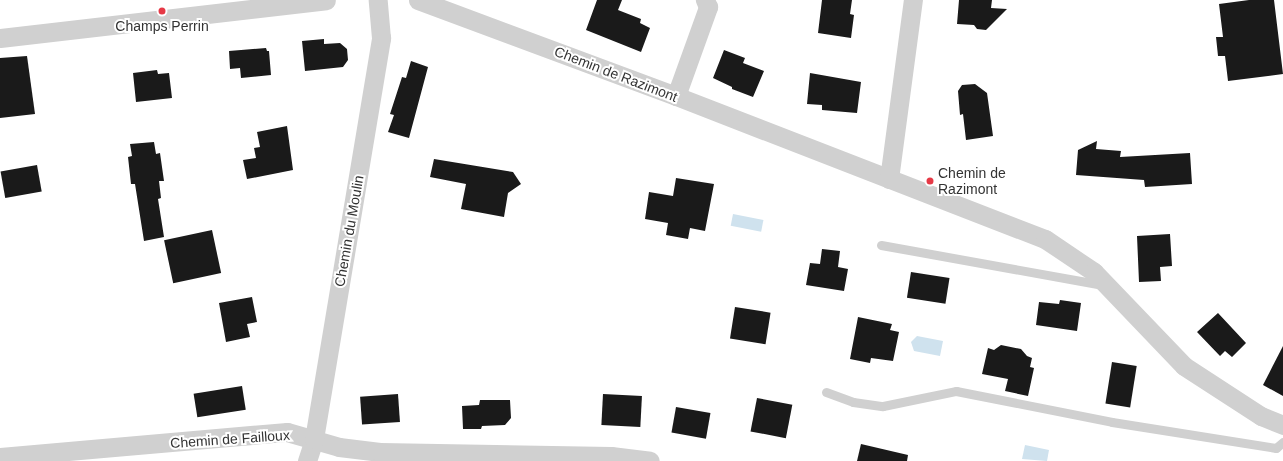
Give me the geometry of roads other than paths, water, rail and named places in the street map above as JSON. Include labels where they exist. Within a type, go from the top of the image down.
[{"type":"street","points":[[0,38],[326,0]]},
{"type":"street","name":"Chemin du Moulin","points":[[307,461],[314,439],[382,38],[378,0]]},
{"type":"street","name":"Chemin de Razimont","points":[[418,0],[676,96],[1045,239],[1094,272],[1184,366],[1261,416],[1283,425]]},
{"type":"street","points":[[676,96],[708,7],[705,0]]},
{"type":"street","points":[[889,179],[913,0]]},
{"type":"street","name":"Chemin de Failloux","points":[[0,457],[287,432],[339,446],[380,452],[611,456],[650,461]]},
{"type":"lane","points":[[881,245],[1107,286]]},
{"type":"lane","points":[[826,392],[853,402],[883,406],[956,391],[1112,422],[1276,448],[1283,442]]},
{"type":"water","points":[[733,214],[763,220],[761,232],[731,226]]},
{"type":"water","points":[[917,336],[943,341],[940,356],[914,351],[911,342]]},
{"type":"water","points":[[1025,445],[1049,450],[1047,461],[1022,459]]},
{"type":"place","name":"Champs Perrin","points":[[162,11]]},
{"type":"place","name":"Chemin de Razimont","points":[[930,181]]}]
